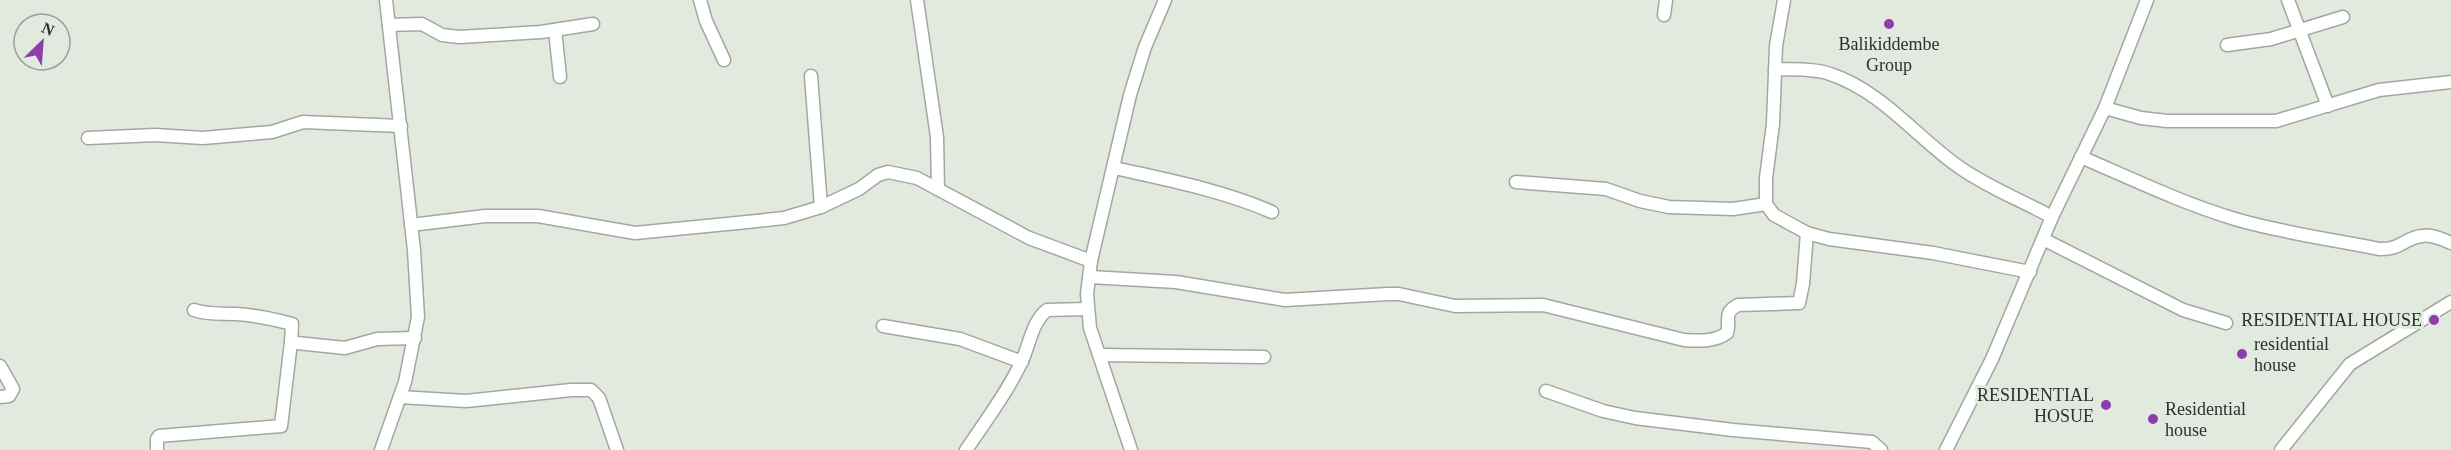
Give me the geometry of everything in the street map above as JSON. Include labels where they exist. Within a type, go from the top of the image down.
[{"type":"street","points":[[381,450],[400,397],[418,317],[411,225],[386,0]]},
{"type":"street","points":[[700,0],[706,21],[724,60]]},
{"type":"street","points":[[917,0],[937,137],[938,189]]},
{"type":"street","points":[[1131,450],[1090,328],[1088,309],[1091,261],[1130,95],[1145,47],[1164,0]]},
{"type":"street","points":[[1664,15],[1666,0]]},
{"type":"street","points":[[1784,0],[1775,69],[1766,204],[1774,215],[1807,233],[1829,239],[1933,253],[2030,272]]},
{"type":"street","points":[[1946,450],[1992,359],[2052,217],[2105,108],[2147,0]]},
{"type":"street","points":[[2288,0],[2328,106]]},
{"type":"street","points":[[2227,45],[2252,43],[2343,16]]},
{"type":"street","points":[[389,25],[422,24],[442,35],[459,37],[555,30],[593,24]]},
{"type":"street","points":[[555,30],[560,77]]},
{"type":"street","points":[[1775,69],[1815,71],[1846,81],[1903,118],[1939,152],[1976,179],[2052,217]]},
{"type":"street","points":[[811,76],[821,207]]},
{"type":"street","points":[[2105,108],[2140,118],[2167,122],[2276,121],[2379,90],[2451,82]]},
{"type":"street","points":[[87,138],[154,135],[203,138],[272,132],[303,122],[401,126]]},
{"type":"street","points":[[2081,157],[2177,199],[2236,219],[2287,231],[2379,249],[2401,246],[2421,236],[2436,237],[2451,243]]},
{"type":"street","points":[[1114,168],[1202,187],[1239,198],[1272,212]]},
{"type":"street","points":[[411,225],[485,216],[538,216],[635,233],[784,218],[821,207],[859,189],[878,175],[888,172],[917,178],[1029,238],[1091,261]]},
{"type":"street","points":[[1516,182],[1606,189],[1640,201],[1669,207],[1733,209],[1766,204]]},
{"type":"street","points":[[1090,277],[1176,282],[1285,300],[1399,294],[1455,306],[1544,305],[1684,340],[1703,340],[1718,339],[1727,333],[1727,315],[1730,309],[1737,305],[1799,303],[1803,284],[1807,233]]},
{"type":"street","points":[[2043,239],[2183,310],[2226,323]]},
{"type":"street","points":[[2281,450],[2350,364],[2451,302]]},
{"type":"street","points":[[966,450],[997,405],[1022,362],[1039,316],[1047,309],[1088,309]]},
{"type":"street","points":[[158,450],[159,436],[281,426],[292,324],[263,316],[205,314],[194,310]]},
{"type":"street","points":[[883,326],[960,339],[1022,362]]},
{"type":"street","points":[[291,342],[345,348],[377,339],[415,338]]},
{"type":"street","points":[[1100,355],[1264,357]]},
{"type":"street","points":[[0,366],[13,391],[9,396],[0,397]]},
{"type":"street","points":[[400,397],[466,401],[591,390],[599,398],[617,450]]},
{"type":"street","points":[[1546,391],[1603,411],[1635,418],[1733,430],[1872,442],[1881,450]]},
{"type":"place","name":"Balikiddembe Group","points":[[1889,24]]},
{"type":"place","name":"RESIDENTIAL HOUSE","points":[[2434,320]]},
{"type":"place","name":"residential house","points":[[2242,354]]},
{"type":"place","name":"RESIDENTIAL HOSUE","points":[[2106,405]]},
{"type":"place","name":"Residential house","points":[[2153,419]]}]
